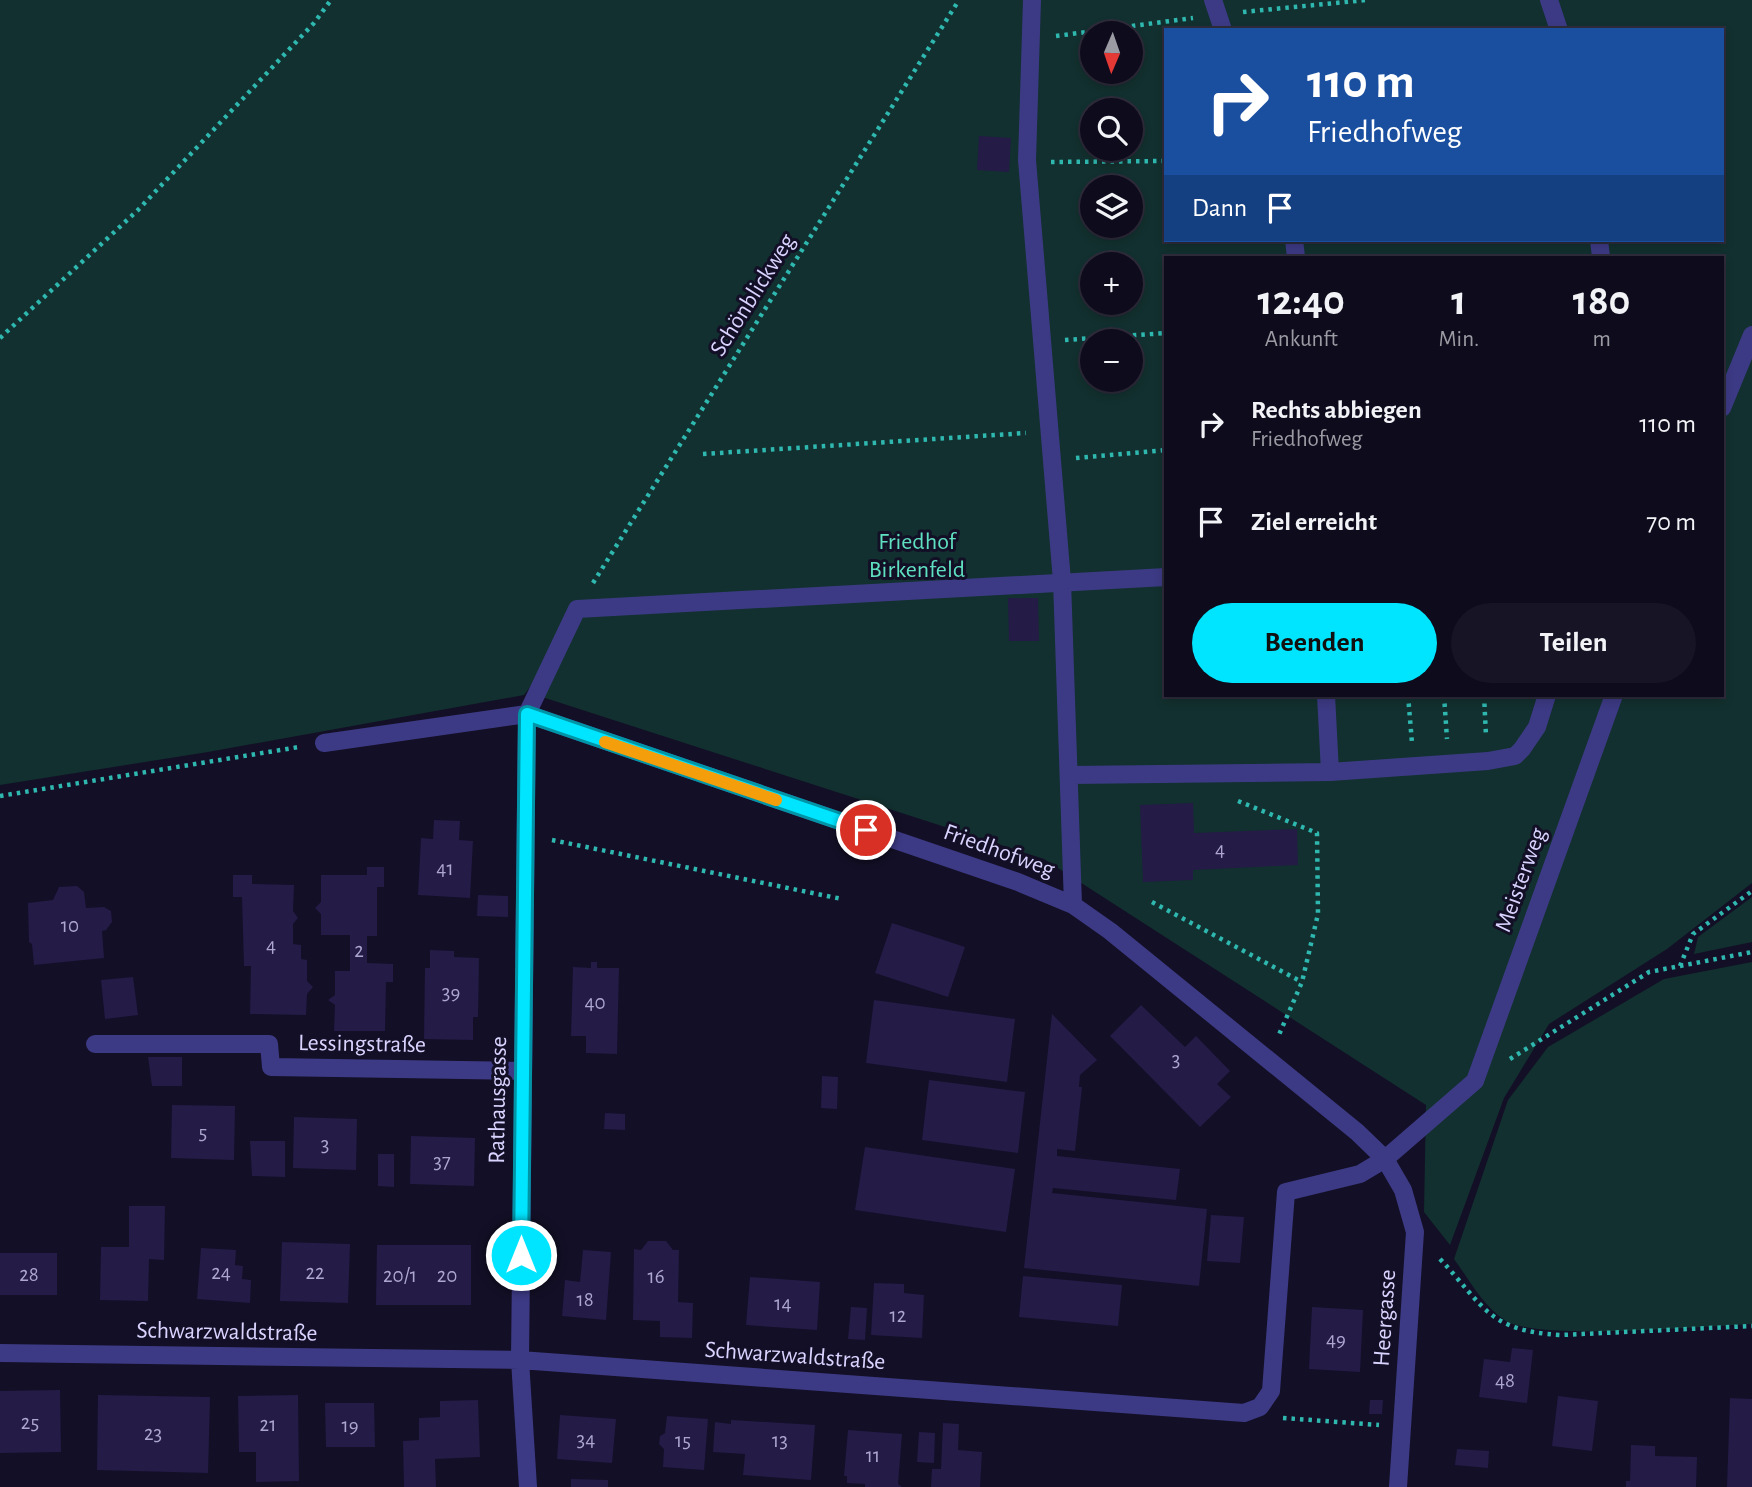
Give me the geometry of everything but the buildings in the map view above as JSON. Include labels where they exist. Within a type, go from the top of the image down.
[{"type":"street","points":[[1032,0],[1027,160],[1062,581],[1073,905]]},
{"type":"street","points":[[1213,0],[1222,28]]},
{"type":"street","points":[[1549,0],[1558,28]]},
{"type":"street","points":[[1724,403],[1752,335]]},
{"type":"street","points":[[324,743],[527,714],[577,609],[1164,577]]},
{"type":"street","points":[[1326,697],[1330,772]]},
{"type":"street","points":[[1070,775],[1330,772],[1488,761],[1515,756],[1522,749],[1537,727],[1547,697]]},
{"type":"street","name":"Meisterweg","points":[[1475,1082],[1613,697]]},
{"type":"street","name":"Rathausgasse","points":[[527,714],[520,1360],[528,1487]]},
{"type":"street","name":"Friedhofweg","points":[[527,714],[1018,882],[1073,905],[1153,964],[1357,1132],[1385,1159]]},
{"type":"street","name":"Lessingstraße","points":[[95,1044],[269,1044],[271,1067],[523,1071]]},
{"type":"street","points":[[1260,1407],[1271,1391],[1286,1192],[1360,1174],[1385,1159],[1475,1082]]},
{"type":"street","name":"Heergasse","points":[[1385,1159],[1403,1190],[1415,1233],[1398,1487]]},
{"type":"street","name":"Schwarzwaldstraße","points":[[0,1353],[520,1360],[1244,1413],[1260,1407]]},
{"type":"path","points":[[0,338],[138,210],[314,23],[331,0]]},
{"type":"path","name":"Schönblickweg","points":[[577,609],[959,0]]},
{"type":"path","points":[[1051,162],[1164,161]]},
{"type":"path","points":[[1066,340],[1164,333]]},
{"type":"path","points":[[703,454],[1048,431]]},
{"type":"path","points":[[1051,460],[1164,450]]},
{"type":"path","points":[[1408,697],[1414,766]]},
{"type":"path","points":[[1444,697],[1449,762]]},
{"type":"path","points":[[1484,697],[1488,761]]},
{"type":"path","points":[[0,796],[324,743]]},
{"type":"path","points":[[1231,798],[1317,833],[1318,914],[1302,982],[1280,1034]]},
{"type":"path","points":[[527,835],[842,899]]},
{"type":"path","points":[[1680,967],[1693,934],[1752,891]]},
{"type":"path","points":[[1152,902],[1302,982]]},
{"type":"path","points":[[1475,1082],[1649,972],[1752,952]]},
{"type":"path","points":[[1415,1233],[1481,1306],[1504,1325],[1532,1333],[1561,1335],[1752,1326]]},
{"type":"path","points":[[1260,1407],[1284,1419],[1362,1423]]},
{"type":"green space","name":"Friedhof Birkenfeld","points":[[0,0],[1752,0],[1752,883],[1667,949],[1549,1024],[1504,1098],[1450,1245],[1424,1212],[1426,1105],[1044,859],[539,696],[584,615],[524,695],[208,752],[0,785]]},
{"type":"green space","points":[[1752,897],[1752,942],[1694,954],[1698,937]]},
{"type":"green space","points":[[1752,962],[1752,1324],[1586,1331],[1524,1327],[1506,1321],[1484,1301],[1454,1259],[1508,1100],[1548,1047],[1664,979]]},
{"type":"slow traffic","points":[[605,742],[776,800]]},
{"type":"route","points":[[521,1255],[527,714],[866,830]]}]
